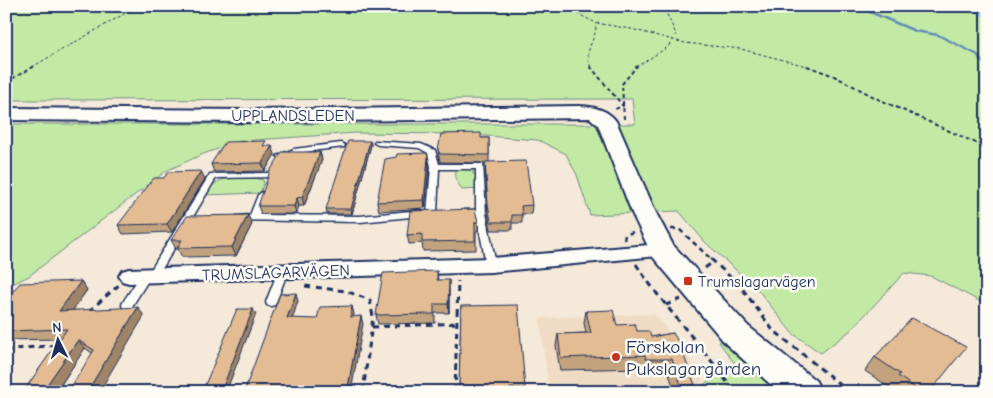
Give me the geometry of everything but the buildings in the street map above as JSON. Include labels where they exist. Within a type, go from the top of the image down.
[{"type":"street","name":"UPPLANDSLEDEN","points":[[6,114],[259,116],[580,112],[596,114],[606,121],[644,214],[664,240],[688,281],[738,335],[804,392]]},
{"type":"street","name":"TRUMSLAGARVÄGEN","points":[[143,276],[279,279],[491,265],[664,240]]},
{"type":"lane","points":[[378,143],[398,143],[426,147],[434,156],[442,213]]},
{"type":"lane","points":[[253,218],[273,169],[285,154],[294,151],[341,145]]},
{"type":"lane","points":[[435,167],[480,166],[481,212],[491,265]]},
{"type":"lane","points":[[128,305],[143,276],[191,219],[213,176],[273,169]]},
{"type":"lane","points":[[224,219],[360,219],[481,212]]},
{"type":"lane","points":[[271,302],[279,279]]},
{"type":"path","points":[[6,82],[138,6]]},
{"type":"path","points":[[562,6],[596,24],[631,29],[672,41],[741,49],[800,62],[987,148]]},
{"type":"path","points":[[625,123],[622,84],[638,64],[668,47],[676,34],[663,6]]},
{"type":"path","points":[[979,6],[987,9]]},
{"type":"path","points":[[596,24],[597,34],[587,56],[589,66],[623,106]]},
{"type":"path","points":[[664,240],[679,229],[741,287],[772,329],[849,392]]},
{"type":"path","points":[[705,268],[713,262]]},
{"type":"path","points":[[456,392],[458,267]]},
{"type":"path","points":[[86,313],[143,276]]},
{"type":"path","points":[[279,279],[335,288],[360,294],[370,300],[373,309],[372,327],[362,392]]},
{"type":"path","points":[[682,299],[666,305],[722,373],[734,392]]},
{"type":"path","points":[[372,327],[458,323]]},
{"type":"path","points":[[56,353],[66,338]]},
{"type":"path","points":[[6,352],[14,349],[60,345]]},
{"type":"shaded area","name":"Förskolan Pukslagargården","points":[[654,314],[701,376],[706,392],[549,392],[540,318]]},
{"type":"green space","points":[[6,6],[987,6],[987,305],[931,276],[904,273],[851,330],[821,353],[792,333],[759,291],[705,242],[679,211],[590,215],[577,175],[566,154],[538,140],[461,134],[355,133],[241,141],[203,154],[166,171],[29,276],[6,287],[6,124],[635,124],[632,99],[6,100]]},
{"type":"green space","points":[[455,169],[473,169],[473,174],[478,174],[479,189],[462,190],[455,178]]},
{"type":"green space","points":[[232,178],[263,180],[264,183],[260,193],[204,195],[220,181]]},
{"type":"green space","points":[[729,338],[790,392],[706,392],[704,384],[718,376],[740,371],[719,342]]},
{"type":"waterway","points":[[823,6],[832,9],[846,6]]},
{"type":"waterway","points":[[856,6],[915,31],[938,35],[978,55],[980,60],[987,65]]},
{"type":"waterway","points":[[965,6],[987,15]]},
{"type":"place","name":"Trumslagarvägen","points":[[688,281]]},
{"type":"place","name":"Förskolan Pukslagargården","points":[[616,357]]}]
